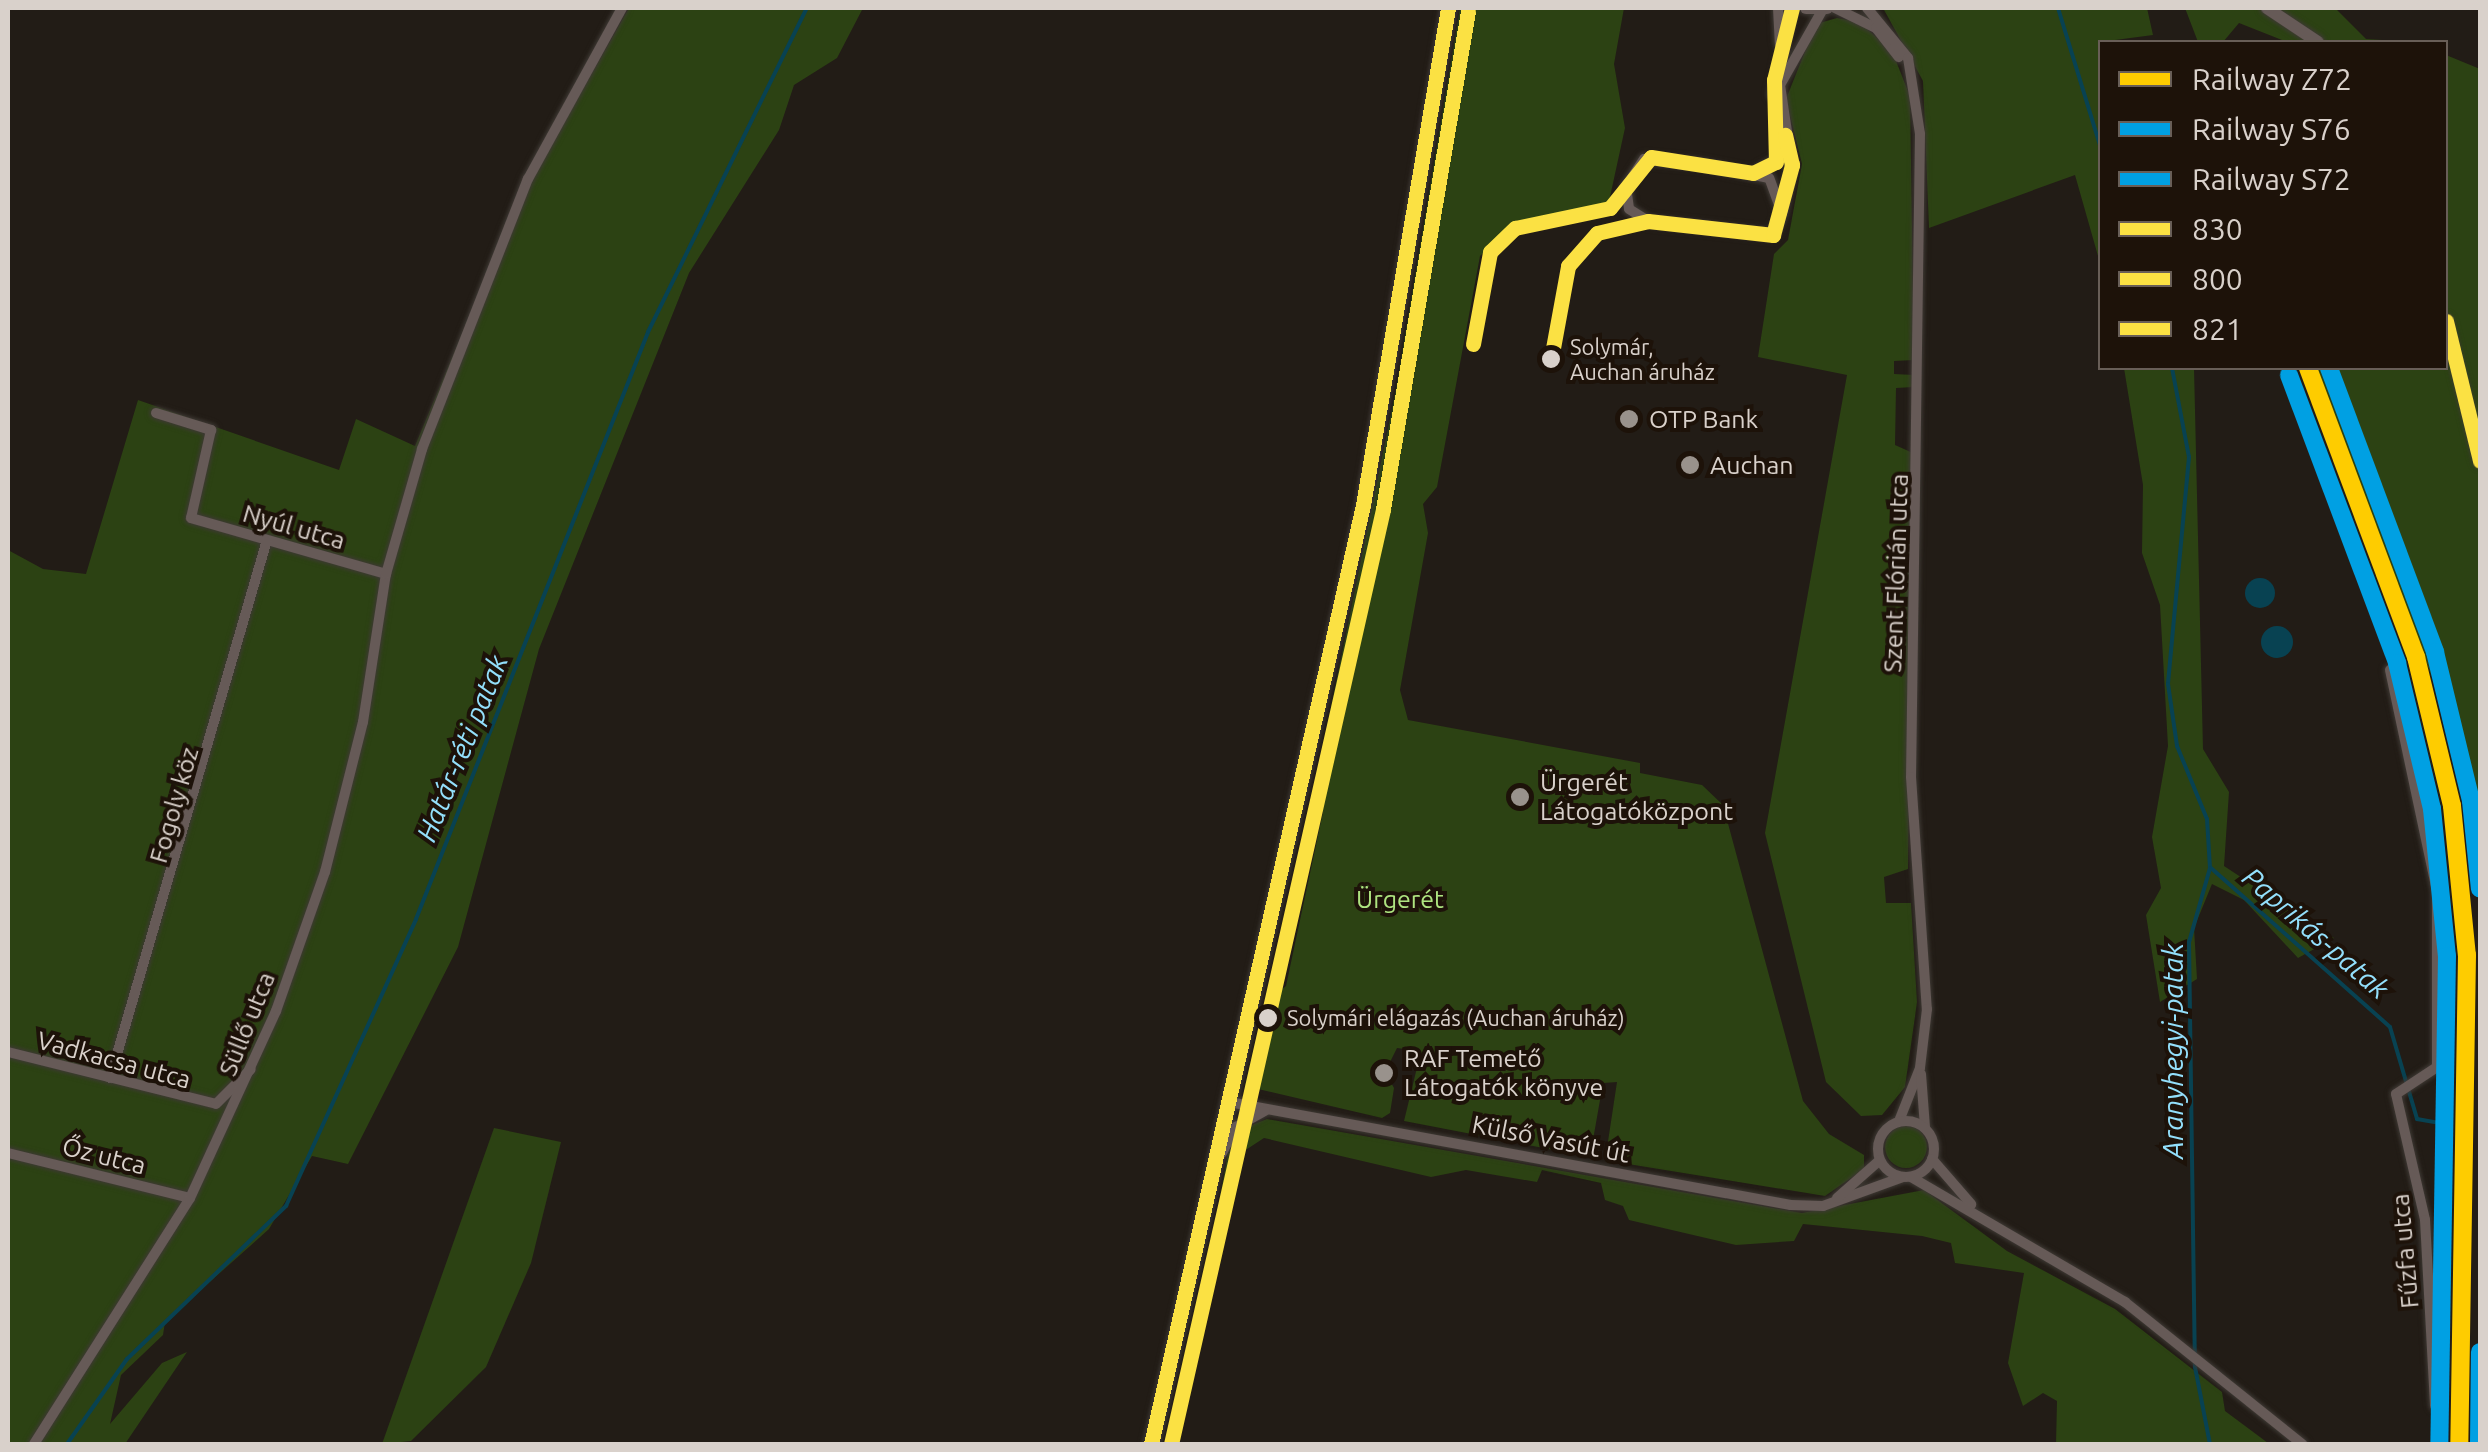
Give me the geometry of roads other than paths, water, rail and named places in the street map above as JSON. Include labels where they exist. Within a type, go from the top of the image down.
[{"type":"main road","points":[[1151,1444],[1363,505],[1448,8]]},
{"type":"street","name":"Süllő utca","points":[[34,1444],[190,1198],[251,1069],[325,872],[363,722],[386,574],[474,308],[528,180],[622,8]]},
{"type":"street","points":[[1778,8],[1779,60]]},
{"type":"street","points":[[1752,173],[1781,151],[1772,104],[1792,8]]},
{"type":"street","points":[[1806,8],[1828,8],[1876,28],[1913,79]]},
{"type":"street","points":[[1782,214],[1780,190],[1752,173],[1651,157],[1629,177],[1626,202],[1648,221],[1757,240],[1773,235],[1782,214],[1792,165],[1780,86],[1828,8]]},
{"type":"street","name":"Szent Flórián utca","points":[[1867,8],[1899,43],[1913,79],[1920,368],[1911,778],[1927,1009],[1920,1068],[1925,1128]]},
{"type":"street","points":[[2270,8],[2315,40]]},
{"type":"street","points":[[2448,330],[2480,461]]},
{"type":"street","name":"Nyúl utca","points":[[156,413],[210,430],[191,518],[386,574]]},
{"type":"street","name":"Fogoly köz","points":[[110,1078],[267,540]]},
{"type":"street","name":"Fűzfa utca","points":[[2390,670],[2437,892],[2438,1055],[2420,1086],[2400,1093],[2425,1220],[2435,1406]]},
{"type":"street","name":"Vadkacsa utca","points":[[8,1052],[216,1104],[251,1069]]},
{"type":"street","name":"Szent Flórián utca","points":[[1899,1121],[1920,1068]]},
{"type":"street","name":"Külső Vasút út","points":[[1229,1102],[1824,1206]]},
{"type":"street","points":[[1212,1174],[1236,1127],[1271,1110]]},
{"type":"street","points":[[1880,1160],[1880,1136],[1899,1121],[1925,1128],[1932,1160],[1980,1213]]},
{"type":"street","name":"Őz utca","points":[[8,1153],[190,1198]]},
{"type":"street","points":[[1824,1206],[1880,1160]]},
{"type":"street","points":[[1880,1160],[1980,1213],[2190,1352],[2302,1444]]},
{"type":"street","points":[[1824,1206],[1907,1177],[1932,1160]]},
{"type":"water","points":[[2260,578],[2271,582],[2275,593],[2271,604],[2260,608],[2249,604],[2245,593],[2249,582]]},
{"type":"water","points":[[2277,626],[2288,631],[2293,642],[2288,653],[2277,658],[2266,653],[2261,642],[2266,631]]},
{"type":"waterway","name":"Határ-réti patak","points":[[67,1444],[127,1359],[286,1206],[416,919],[648,332],[807,8]]},
{"type":"waterway","name":"Aranyhegyi-patak","points":[[2058,8],[2098,138]]},
{"type":"waterway","name":"Aranyhegyi-patak","points":[[2172,370],[2189,457],[2168,684],[2177,746],[2207,819],[2210,868],[2189,942],[2195,1367],[2210,1444]]},
{"type":"waterway","name":"Paprikás-patak","points":[[2211,868],[2390,1027],[2417,1119],[2445,1124]]},
{"type":"rail line","name":"Z72","points":[[2309,370],[2416,657],[2452,806],[2467,955],[2459,1444]]},
{"type":"rail line","name":"S72","points":[[2330,370],[2435,652],[2471,801],[2480,889]]},
{"type":"rail line","name":"S76","points":[[2289,375],[2397,663],[2432,809],[2447,956],[2439,1444]]},
{"type":"rail line","name":"S72","points":[[2479,1444],[2480,1352]]},
{"type":"place","name":"Solymár, Auchan áruház","points":[[1551,359]]},
{"type":"place","name":"OTP Bank","points":[[1629,419]]},
{"type":"place","name":"Auchan","points":[[1690,465]]},
{"type":"place","name":"Ürgerét Látogatóközpont","points":[[1520,797]]},
{"type":"place","name":"Solymári elágazás (Auchan áruház)","points":[[1268,1018]]},
{"type":"place","name":"RAF Temető Látogatók könyve","points":[[1384,1073]]},
{"type":"park label","name":"Ürgerét","points":[[1400,899]]}]
